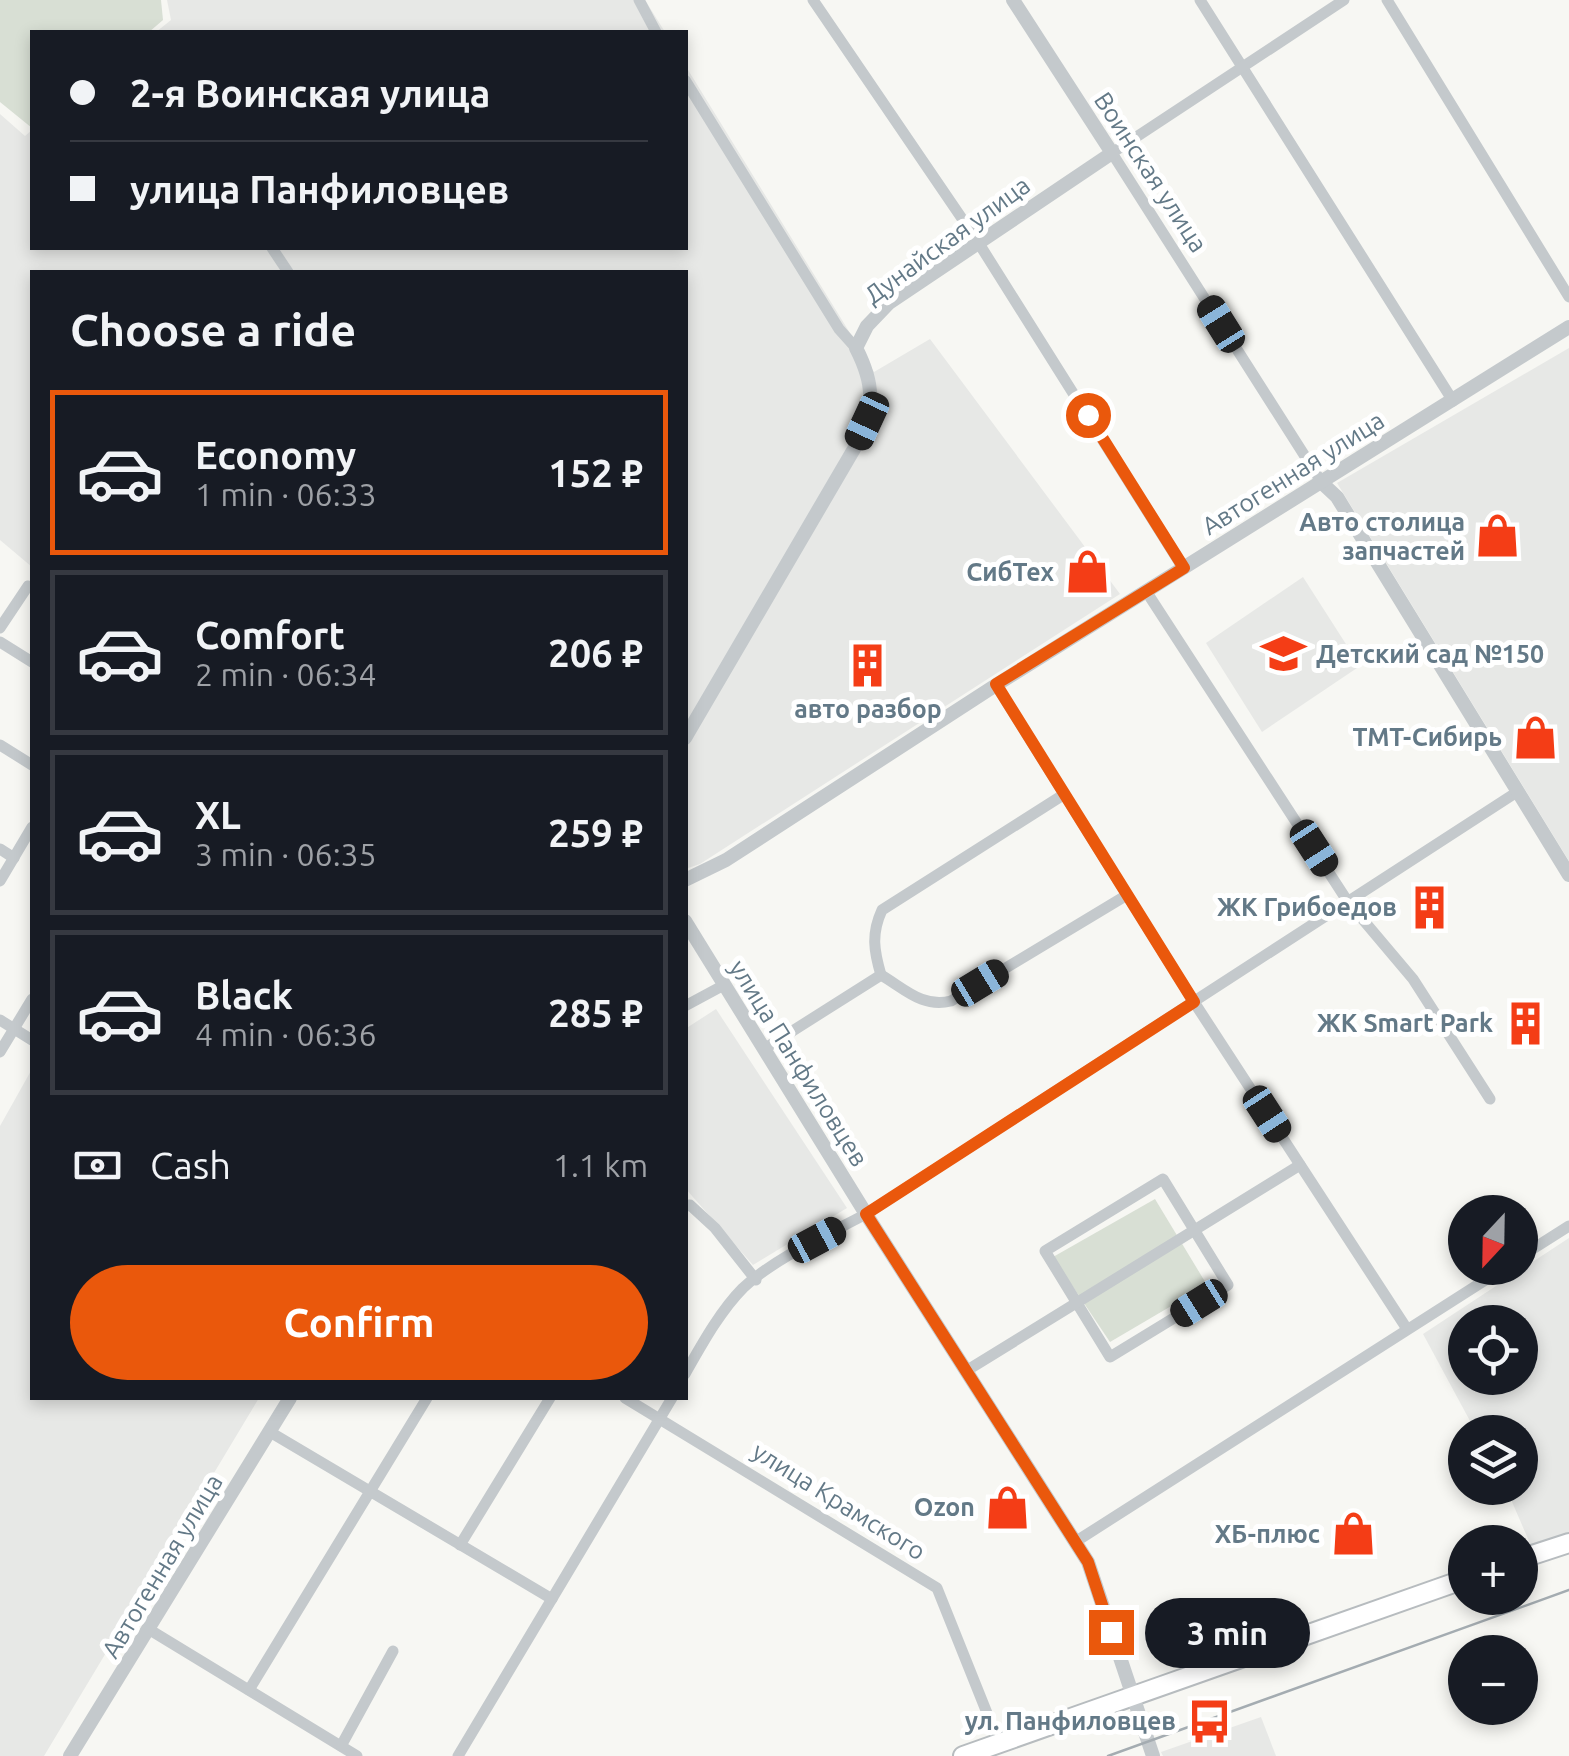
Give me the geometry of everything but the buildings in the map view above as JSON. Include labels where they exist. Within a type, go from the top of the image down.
[{"type":"main road","points":[[1538,1554],[1569,1543]]},
{"type":"main road","points":[[963,1756],[1448,1586]]},
{"type":"street","points":[[638,0],[653,29]]},
{"type":"street","points":[[814,0],[978,242],[1184,568]]},
{"type":"street","name":"Воинская улица","points":[[1013,0],[1322,483],[1337,496],[1569,875]]},
{"type":"street","points":[[1200,0],[1453,400]]},
{"type":"street","name":"Дунайская улица","points":[[856,348],[867,326],[889,303],[1344,0]]},
{"type":"street","points":[[1387,0],[1569,297]]},
{"type":"street","points":[[688,85],[839,329],[856,348],[872,388],[867,421],[688,733]]},
{"type":"street","name":"Автогенная улица","points":[[688,879],[726,860],[996,684],[1569,327]]},
{"type":"street","points":[[0,628],[28,586]]},
{"type":"street","points":[[1146,591],[1348,902],[1413,979],[1490,1099]]},
{"type":"street","points":[[0,642],[30,661]]},
{"type":"street","points":[[996,684],[1194,1002],[1407,1329]]},
{"type":"street","points":[[0,745],[30,764]]},
{"type":"street","points":[[688,1369],[743,1288],[792,1254],[866,1214],[1517,792]]},
{"type":"street","points":[[1063,795],[882,910],[873,949],[881,975],[924,1002],[951,1001],[1126,894]]},
{"type":"street","points":[[0,881],[30,830]]},
{"type":"street","points":[[0,849],[14,858]]},
{"type":"street","name":"улица Панфиловцев","points":[[688,926],[1088,1562],[1152,1756]]},
{"type":"street","points":[[764,1049],[881,975]]},
{"type":"street","points":[[688,1004],[724,985]]},
{"type":"street","points":[[0,1052],[30,1002]]},
{"type":"street","points":[[0,1020],[30,1039]]},
{"type":"street","points":[[966,1372],[1300,1165]]},
{"type":"street","points":[[1163,1179],[1228,1285],[1110,1357],[1077,1303],[1045,1251],[1163,1179]]},
{"type":"street","points":[[688,1205],[715,1228],[756,1280]]},
{"type":"street","points":[[1538,1246],[1569,1226]]},
{"type":"street","points":[[1075,1542],[1477,1285]]},
{"type":"street","name":"Автогенная улица","points":[[70,1756],[289,1400]]},
{"type":"street","points":[[249,1690],[426,1400]]},
{"type":"street","points":[[460,1544],[549,1400]]},
{"type":"street","name":"улица Крамского","points":[[628,1400],[938,1588],[1000,1743]]},
{"type":"street","points":[[458,1756],[671,1400]]},
{"type":"street","points":[[270,1432],[552,1598]]},
{"type":"street","points":[[150,1630],[357,1756]]},
{"type":"street","points":[[341,1746],[392,1651]]},
{"type":"shaded area","points":[[0,0],[161,0],[163,20],[151,30],[30,30],[30,126],[0,102]]},
{"type":"shaded area","points":[[167,0],[645,0],[664,30],[158,30],[171,20]]},
{"type":"shaded area","points":[[688,70],[874,372],[930,339],[1120,594],[700,864],[688,868],[688,270],[30,270],[30,565],[0,540],[0,114],[25,136],[30,132],[30,250],[688,250]]},
{"type":"shaded area","points":[[1569,348],[1569,861],[1337,483]]},
{"type":"shaded area","name":"Детский сад №150","points":[[1303,577],[1360,666],[1262,732],[1206,643]]},
{"type":"shaded area","points":[[716,1009],[847,1208],[753,1265],[688,1191],[688,1027]]},
{"type":"shaded area","points":[[30,1073],[30,1400],[258,1400],[44,1756],[0,1756],[0,1126]]},
{"type":"shaded area","points":[[1155,1199],[1207,1285],[1110,1342],[1053,1257]]},
{"type":"shaded area","points":[[1569,1238],[1569,1535],[1538,1546],[1538,1525],[1522,1525],[1513,1505],[1538,1505],[1538,1415],[1467,1415],[1456,1395],[1538,1395],[1538,1305],[1467,1305],[1498,1285],[1538,1285],[1538,1258]]},
{"type":"shaded area","points":[[1448,1318],[1448,1380],[1423,1334]]},
{"type":"shaded area","points":[[1261,1717],[1276,1756],[1163,1756],[1161,1752]]},
{"type":"tram line","points":[[1108,1756],[1569,1590]]},
{"type":"place","name":"Авто столица запчастей","points":[[1498,536]]},
{"type":"place","name":"СибТех","points":[[1087,572]]},
{"type":"place","name":"Детский сад №150","points":[[1283,654]]},
{"type":"place","name":"авто разбор","points":[[868,665]]},
{"type":"place","name":"ТМТ-Сибирь","points":[[1535,737]]},
{"type":"place","name":"ЖК Грибоедов","points":[[1430,907]]},
{"type":"place","name":"ЖК Smart Park","points":[[1526,1023]]},
{"type":"place","name":"Ozon","points":[[1008,1507]]},
{"type":"place","name":"ХБ-плюс","points":[[1353,1534]]},
{"type":"place","name":"ул. Панфиловцев","points":[[1209,1721]]},
{"type":"route","points":[[1088,415],[1184,568],[996,684],[1194,1002],[866,1214],[1088,1562],[1111,1632]]}]
